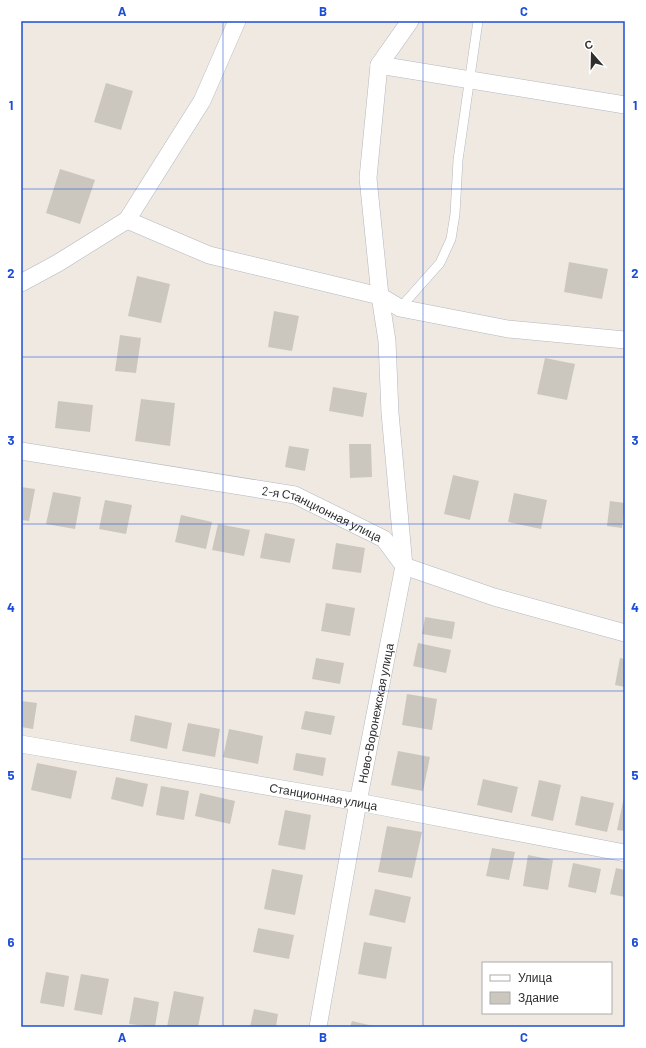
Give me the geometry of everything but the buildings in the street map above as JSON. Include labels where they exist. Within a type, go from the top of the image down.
[{"type":"street","points":[[21,283],[58,263],[127,220],[202,101],[237,21]]},
{"type":"street","points":[[410,21],[379,65],[625,105]]},
{"type":"street","name":"Ново-Воронежская улица","points":[[318,1027],[358,802],[404,566],[390,413],[388,341],[380,296],[368,178],[379,65]]},
{"type":"street","points":[[127,220],[208,255],[380,296],[400,308],[508,329],[625,340]]},
{"type":"street","name":"2-я Станционная улица","points":[[21,450],[295,495],[384,539],[404,566]]},
{"type":"street","points":[[404,566],[494,597],[625,633]]},
{"type":"street","name":"Станционная улица","points":[[21,744],[358,802],[625,853]]},
{"type":"lane","points":[[400,308],[440,263],[451,239],[455,214],[458,160],[478,21]]}]
